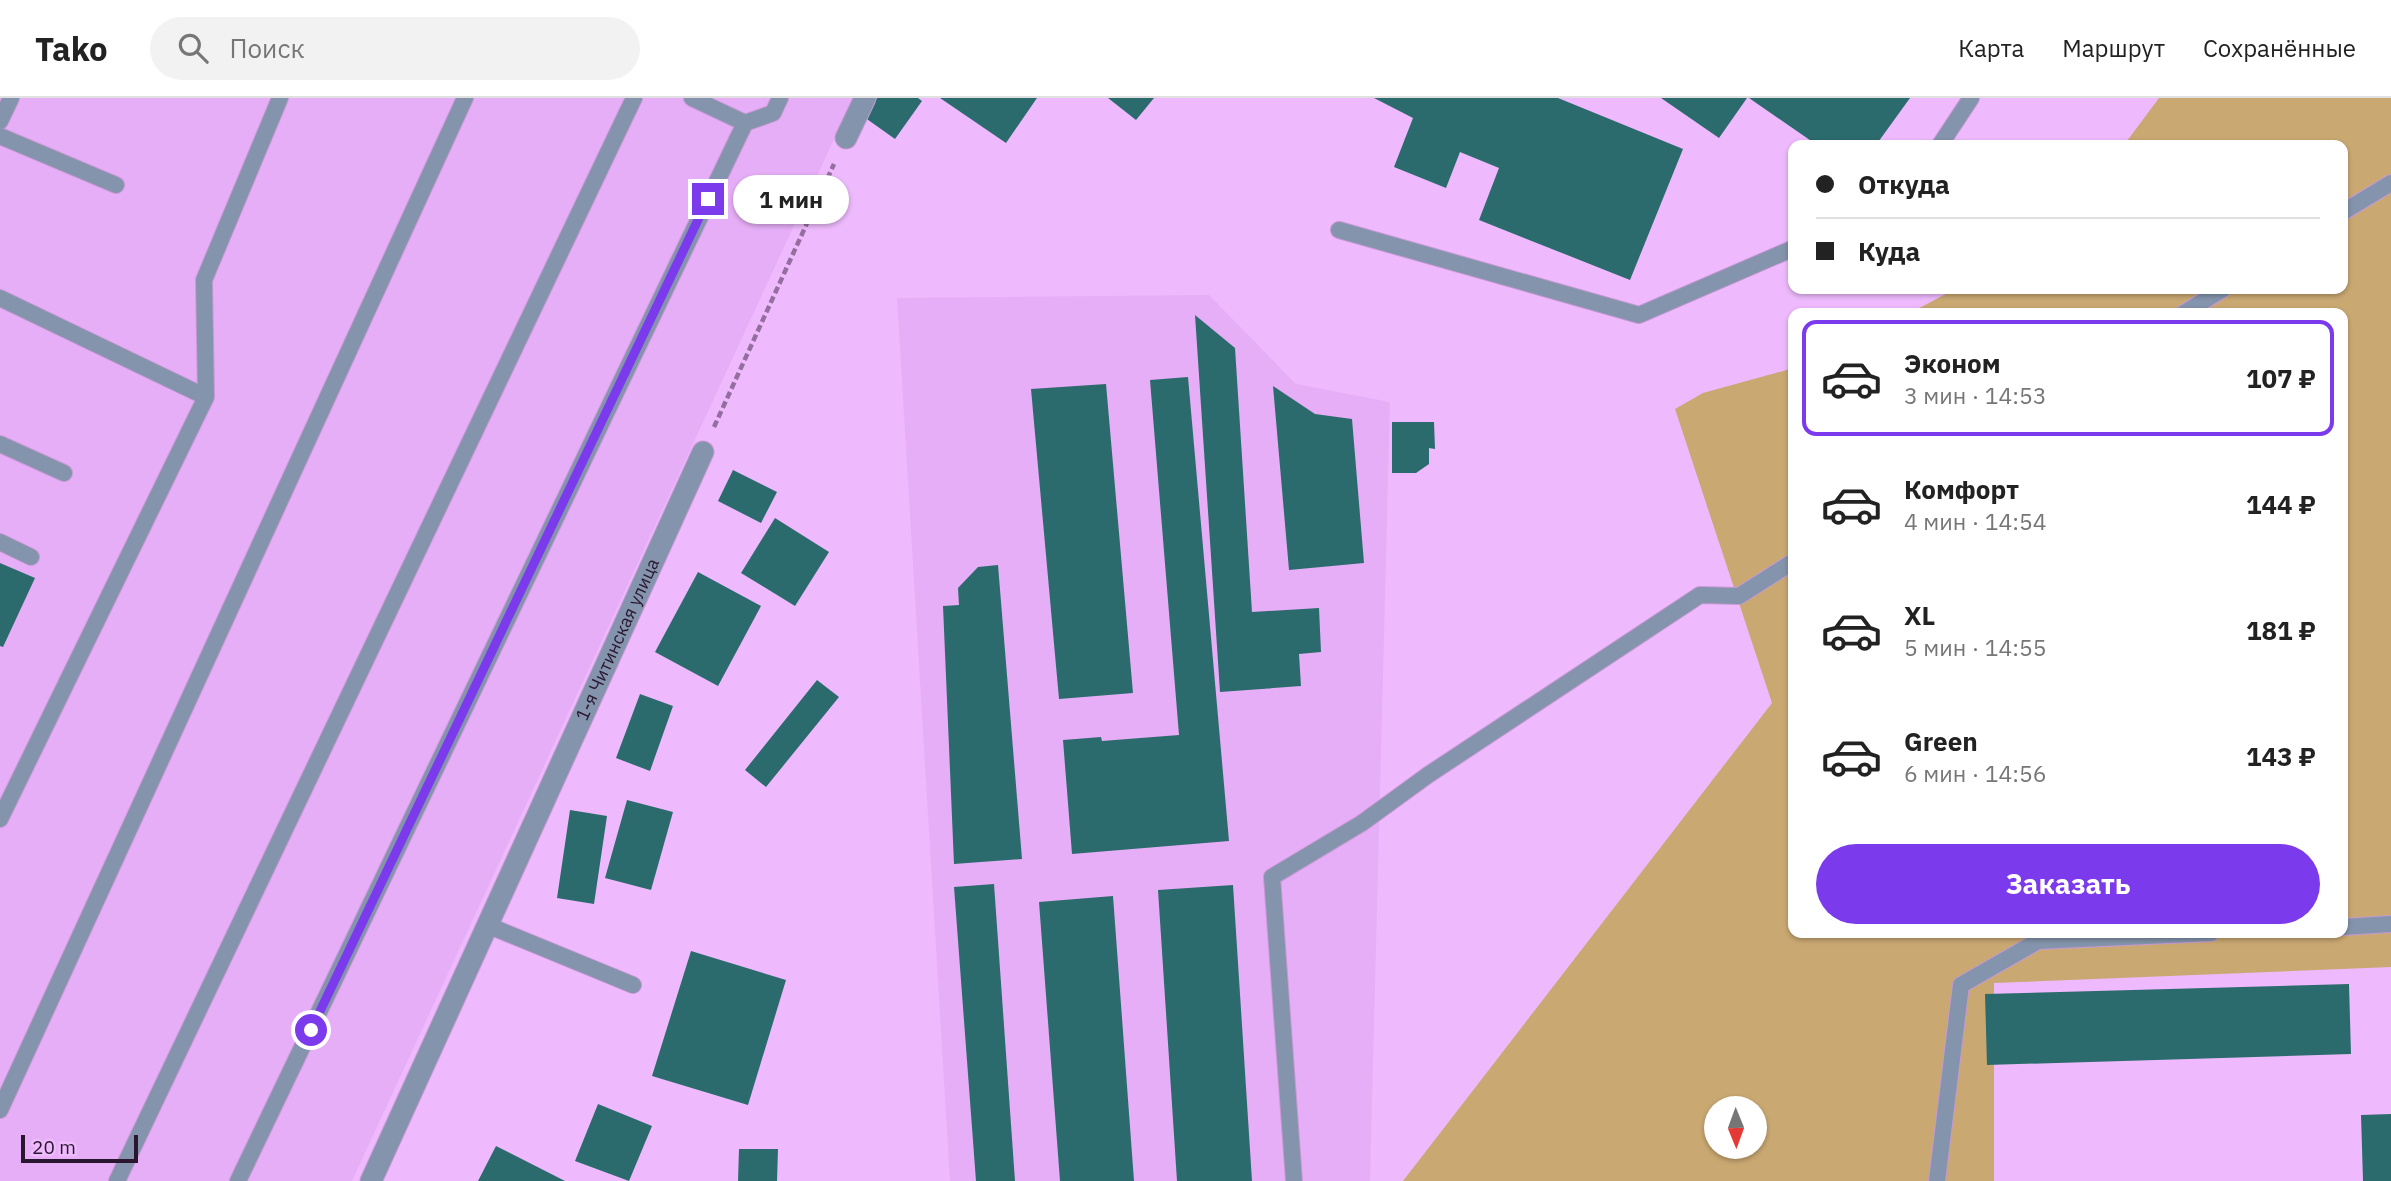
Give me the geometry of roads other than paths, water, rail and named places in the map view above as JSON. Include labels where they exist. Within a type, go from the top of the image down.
[{"type":"street","points":[[846,138],[864,98]]},
{"type":"street","name":"1-я Читинская улица","points":[[371,1181],[703,452]]},
{"type":"lane","points":[[0,121],[11,98]]},
{"type":"lane","points":[[0,819],[206,397],[204,280],[280,98]]},
{"type":"lane","points":[[0,1110],[465,98]]},
{"type":"lane","points":[[117,1181],[634,98]]},
{"type":"lane","points":[[692,98],[745,123]]},
{"type":"lane","points":[[238,1181],[745,123],[773,113],[780,98]]},
{"type":"lane","points":[[1943,140],[1971,98]]},
{"type":"lane","points":[[0,136],[116,185]]},
{"type":"lane","points":[[2348,209],[2391,183]]},
{"type":"lane","points":[[1339,230],[1639,315],[1788,251]]},
{"type":"lane","points":[[2192,308],[2215,294]]},
{"type":"lane","points":[[0,298],[206,397]]},
{"type":"lane","points":[[0,444],[64,473]]},
{"type":"lane","points":[[0,542],[31,557]]},
{"type":"lane","points":[[1294,1181],[1272,877],[1363,822],[1428,775],[1700,595],[1739,596],[1788,565]]},
{"type":"lane","points":[[487,925],[634,985]]},
{"type":"lane","points":[[2348,927],[2391,925]]},
{"type":"lane","points":[[1937,1181],[1961,985],[2038,941],[2103,938]]}]
